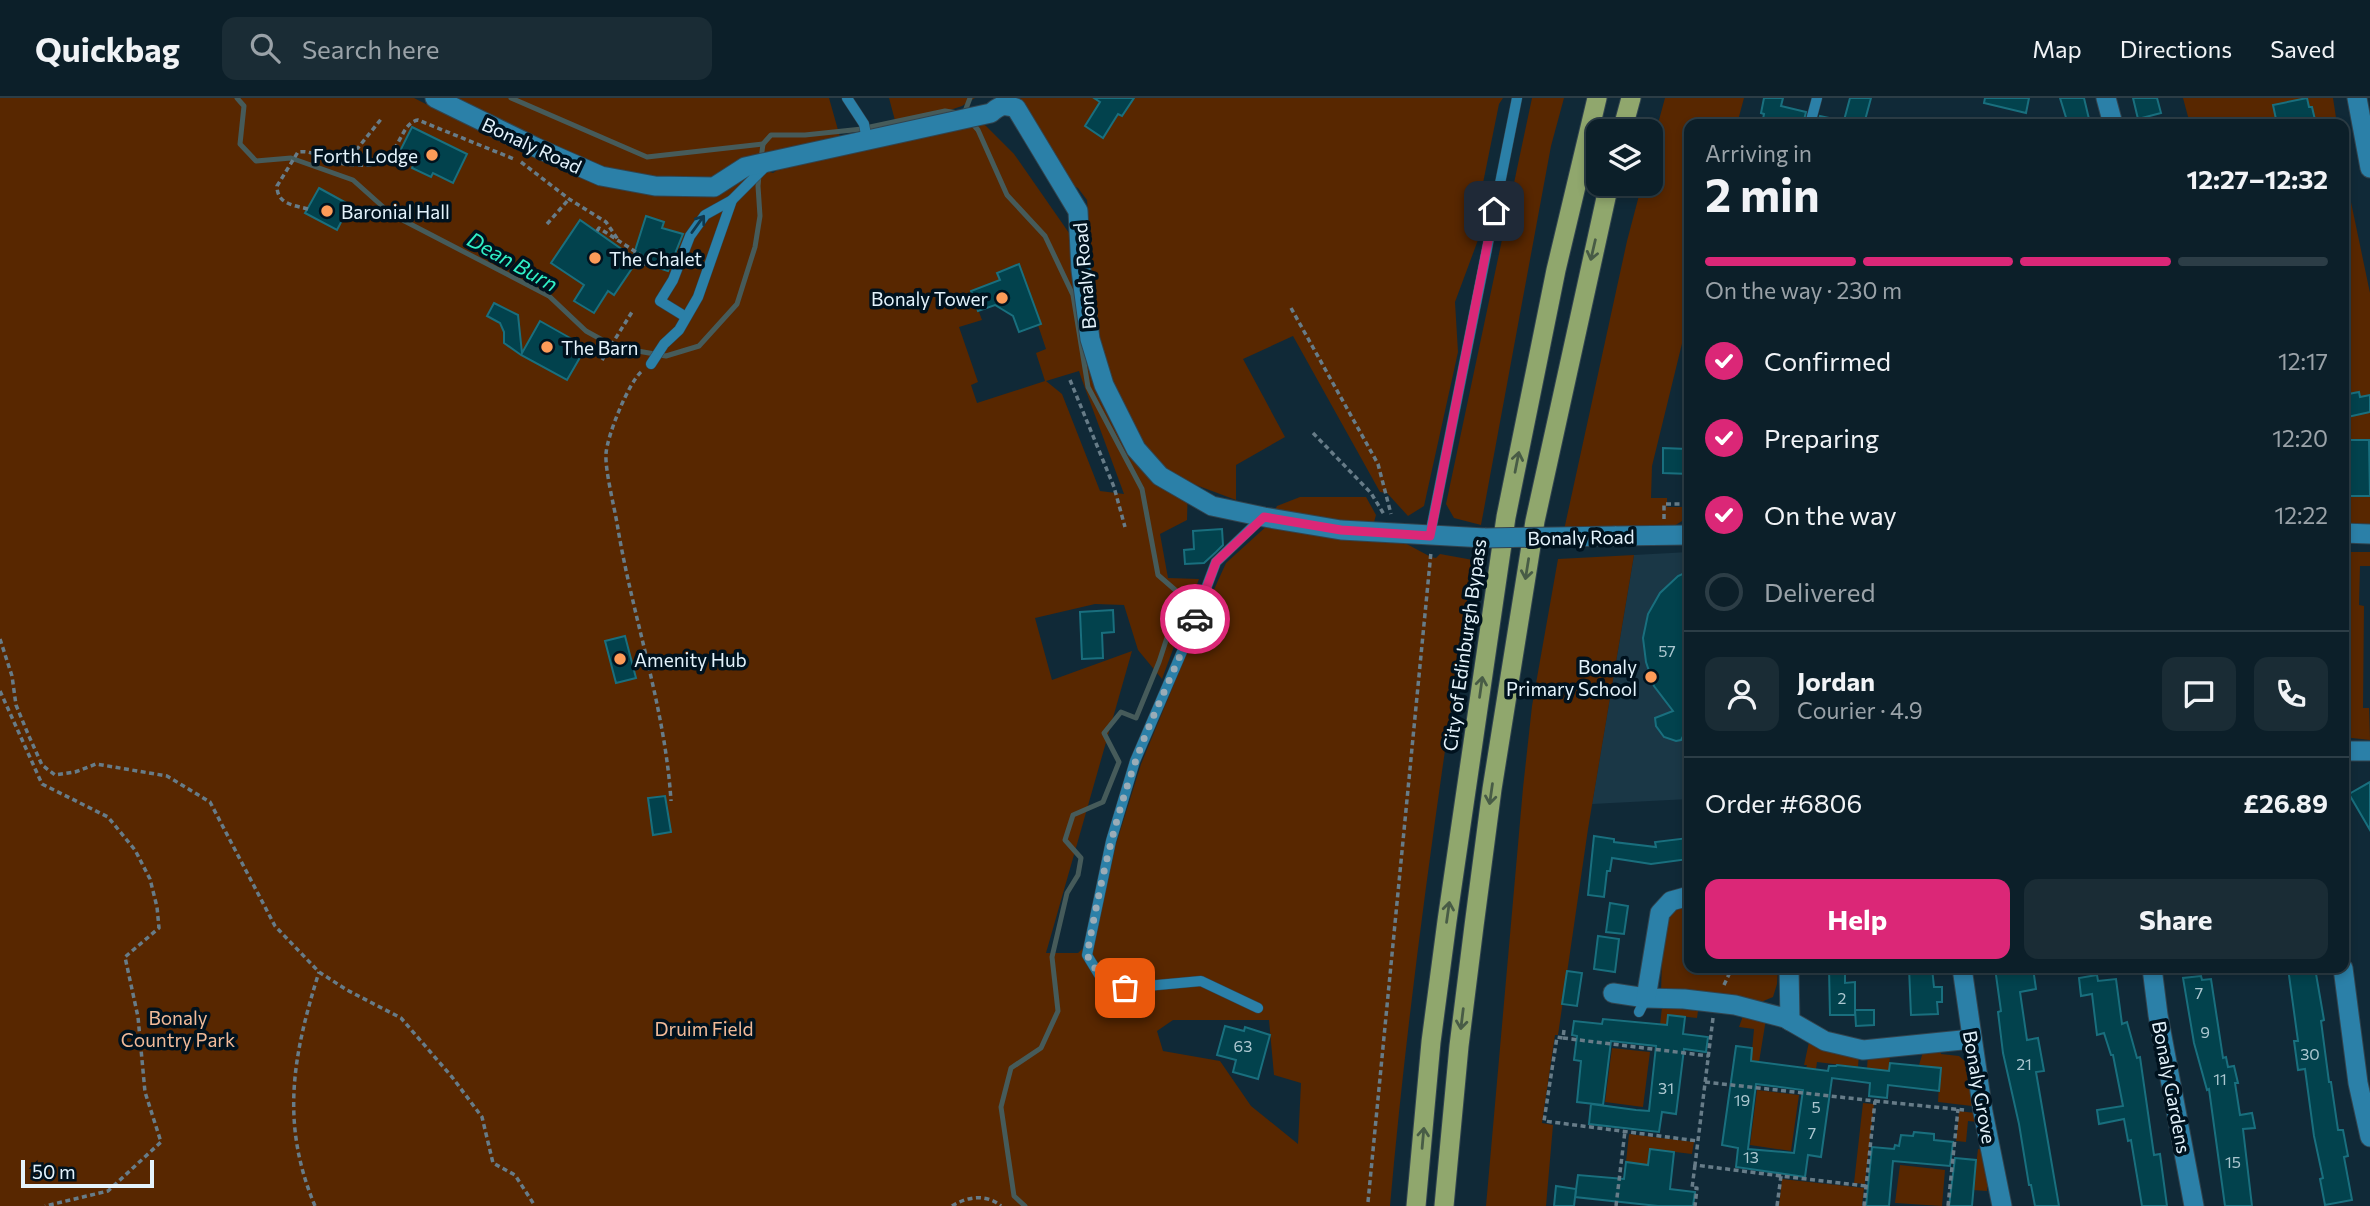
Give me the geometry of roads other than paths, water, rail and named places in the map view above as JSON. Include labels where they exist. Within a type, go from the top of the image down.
[{"type":"highway","name":"City of Edinburgh Bypass","points":[[1416,1206],[1431,1042],[1506,517],[1556,270],[1597,98]]},
{"type":"highway","points":[[1625,119],[1631,98]]},
{"type":"highway","points":[[1444,1206],[1459,1046],[1477,898],[1535,521],[1606,196]]},
{"type":"street","name":"Bonaly Road","points":[[435,98],[535,148],[601,176],[655,186],[714,187],[745,167],[762,167],[867,140],[969,119],[992,113],[1006,104],[1016,108],[1078,211],[1081,270],[1090,340],[1104,385],[1136,449],[1160,476],[1212,506],[1341,530],[1485,538],[1684,535]]},
{"type":"street","points":[[2106,98],[2112,119]]},
{"type":"street","points":[[2357,98],[2370,168]]},
{"type":"street","points":[[2349,533],[2370,534]]},
{"type":"street","points":[[2349,751],[2370,751]]},
{"type":"street","points":[[1642,1005],[1660,913],[1671,901],[1684,897]]},
{"type":"street","points":[[1789,973],[1790,1021]]},
{"type":"street","name":"Bonaly Grove","points":[[1963,973],[1983,1112],[2002,1206]]},
{"type":"street","name":"Bonaly Gardens","points":[[2153,973],[2194,1206]]},
{"type":"street","points":[[2344,973],[2358,1083],[2370,1137]]},
{"type":"street","points":[[1613,993],[1642,1005],[1716,1002],[1735,1004],[1790,1021],[1825,1041],[1863,1050],[1972,1039]]},
{"type":"lane","points":[[847,98],[863,124],[867,140]]},
{"type":"lane","points":[[1430,536],[1517,98]]},
{"type":"lane","points":[[1811,119],[1817,98]]},
{"type":"lane","points":[[686,317],[660,300],[673,280],[690,236],[705,215],[732,200],[762,167]]},
{"type":"lane","points":[[650,363],[679,330],[698,297],[732,200]]},
{"type":"lane","points":[[1258,1008],[1201,981],[1125,988],[1101,978],[1087,955],[1111,841],[1135,761],[1184,647],[1216,562],[1264,517]]},
{"type":"waterway","name":"Dean Burn","points":[[237,98],[244,106],[240,144],[256,161],[291,158],[353,180],[391,214],[549,296],[586,331],[615,347],[666,356],[699,346],[737,304],[755,247],[760,216],[759,175]]},
{"type":"waterway","points":[[511,98],[647,157],[763,144]]},
{"type":"waterway","points":[[964,114],[970,98]]},
{"type":"waterway","points":[[870,127],[945,111],[958,113]]},
{"type":"waterway","points":[[971,122],[978,130],[1007,195],[1045,236],[1073,295],[1088,387],[1142,489],[1158,575],[1181,595],[1159,662],[1136,718],[1121,712],[1104,733],[1119,762],[1103,802],[1073,815],[1065,840],[1081,858],[1078,875],[1067,893],[1052,957],[1058,1011],[1041,1048],[1011,1068],[1001,1107],[1014,1196],[1025,1206]]},
{"type":"waterway","points":[[763,144],[771,135],[805,135],[862,129]]},
{"type":"waterway","name":"Dean Burn","points":[[761,159],[763,144]]},
{"type":"place","name":"Forth Lodge","points":[[432,155]]},
{"type":"place","name":"Baronial Hall","points":[[327,211]]},
{"type":"place","name":"The Chalet","points":[[595,258]]},
{"type":"place","name":"Bonaly Tower","points":[[1002,298]]},
{"type":"place","name":"The Barn","points":[[547,347]]},
{"type":"place","name":"Amenity Hub","points":[[620,659]]},
{"type":"place","name":"Bonaly Primary School","points":[[1651,677]]},
{"type":"park label","name":"Bonaly Country Park","points":[[178,1028]]},
{"type":"park label","name":"Druim Field","points":[[704,1028]]}]
